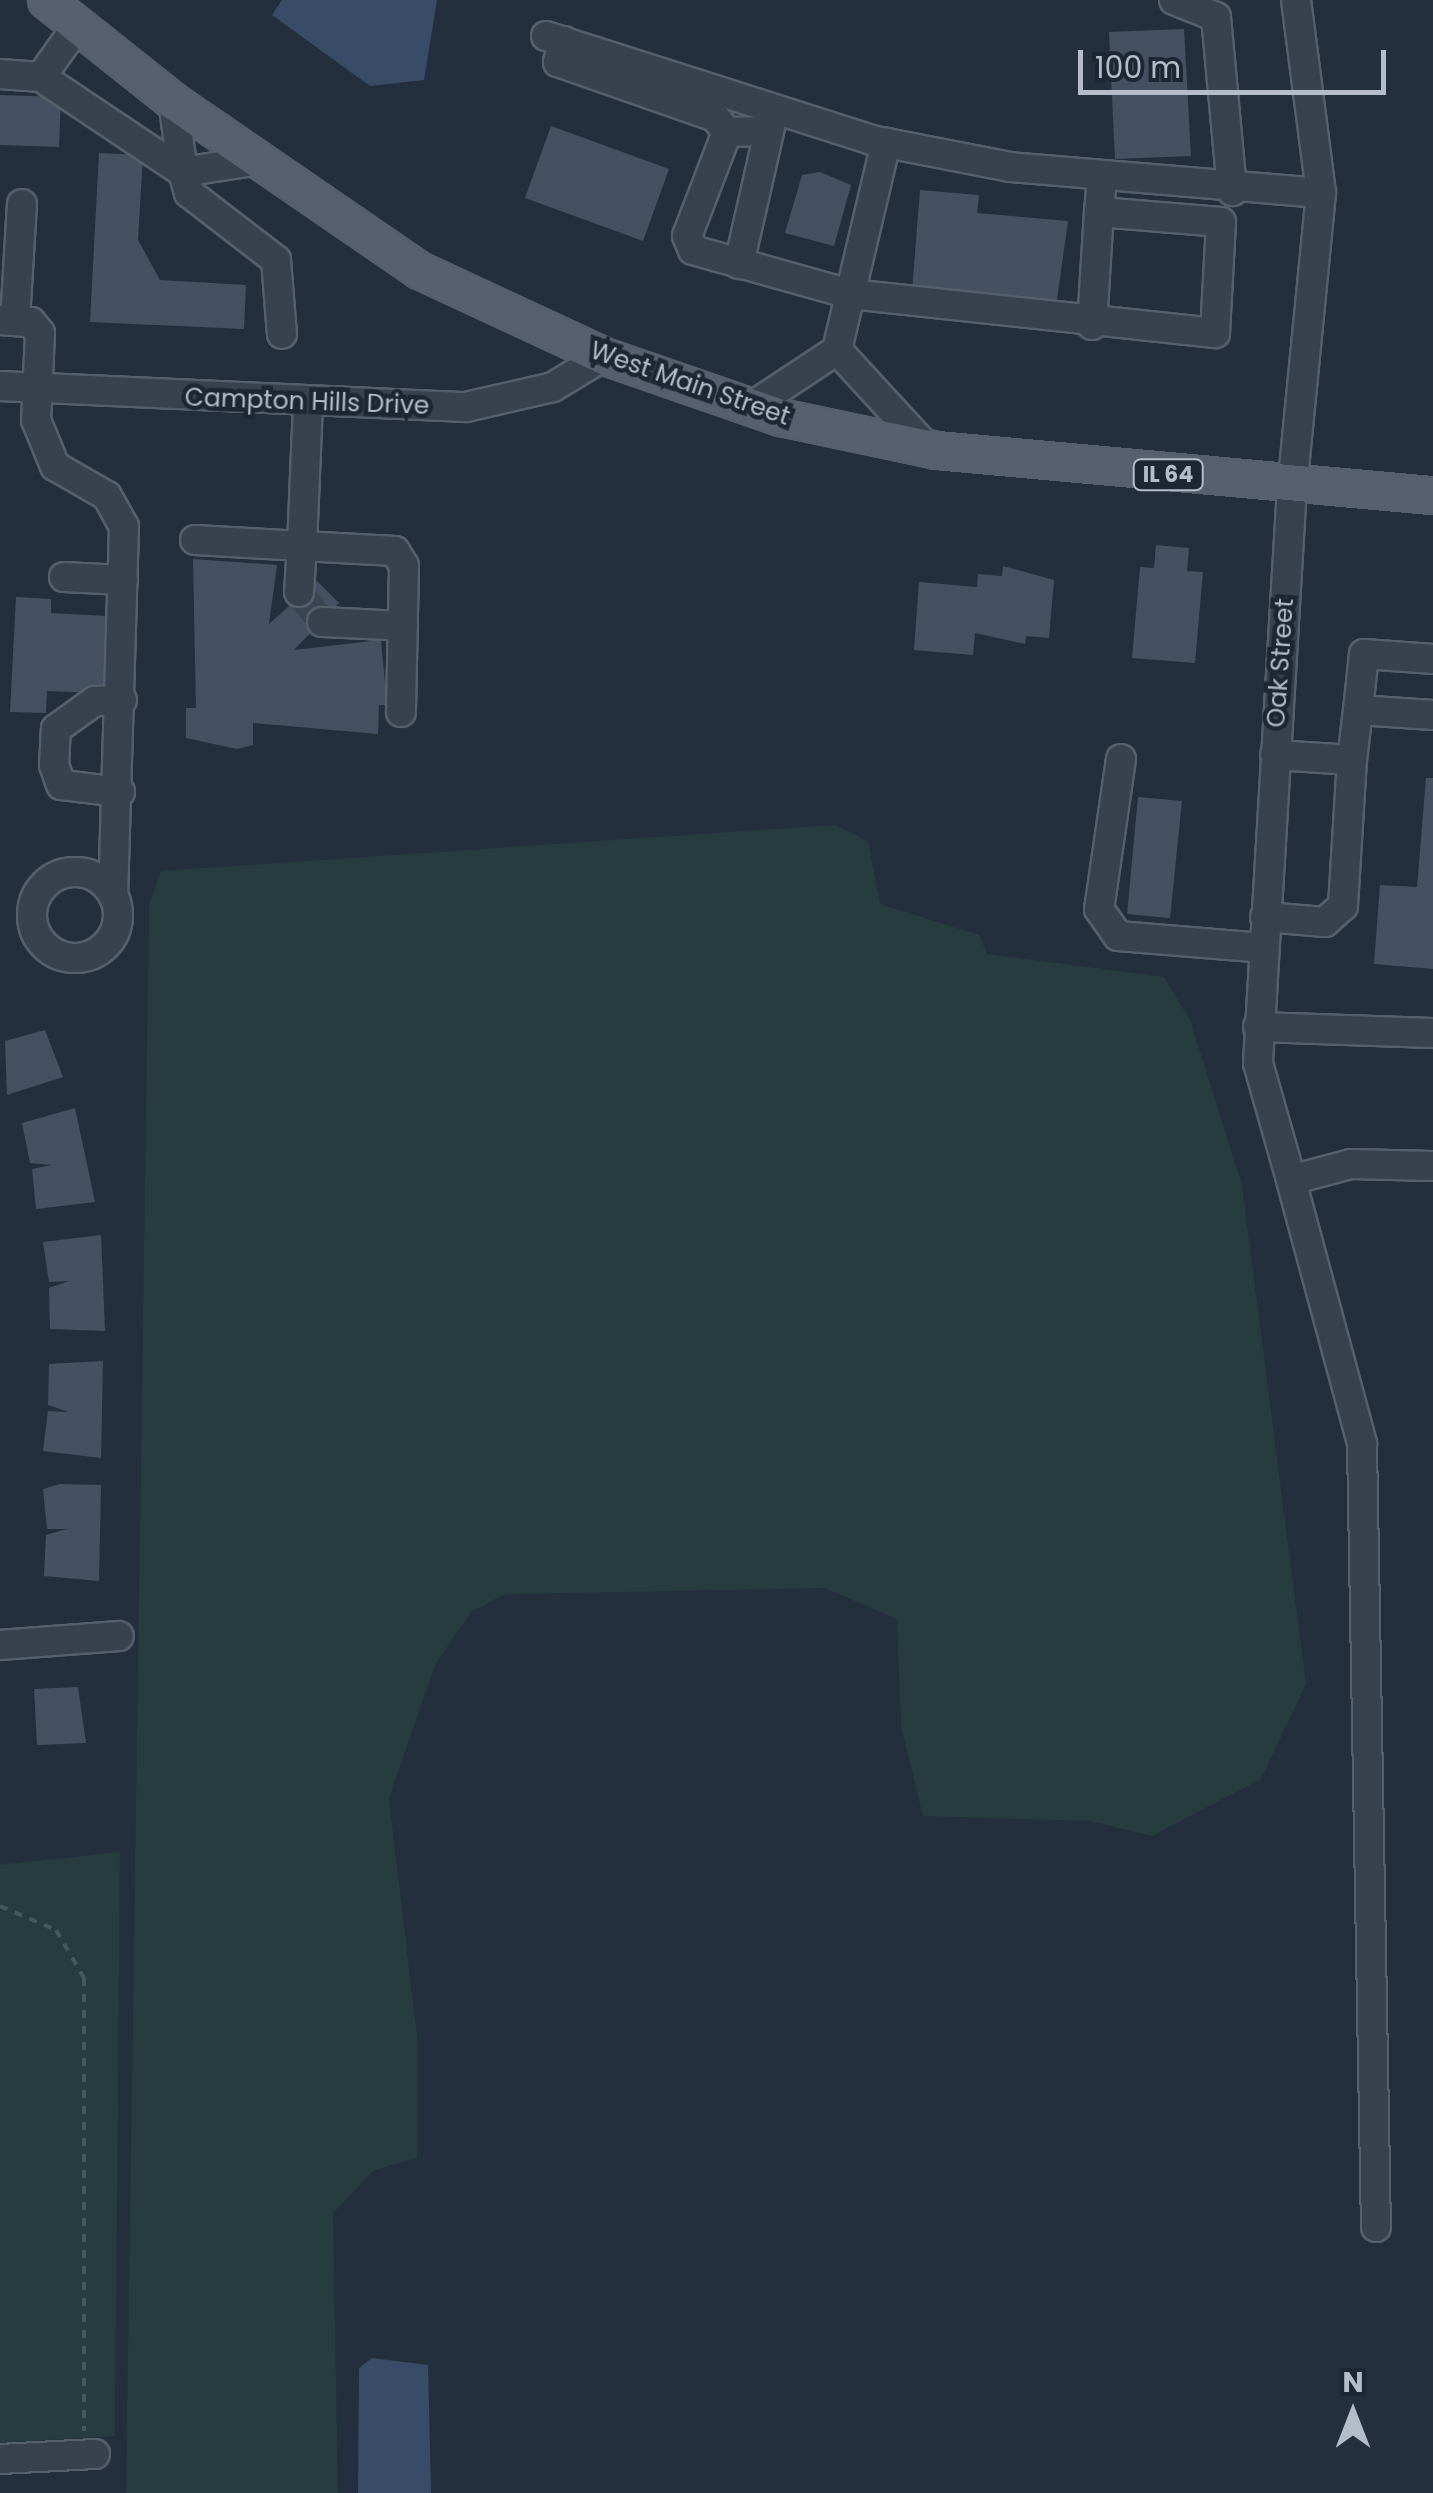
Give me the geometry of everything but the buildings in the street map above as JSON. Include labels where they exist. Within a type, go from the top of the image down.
[{"type":"main road","name":"West Main Street","points":[[46,0],[173,101],[420,270],[604,356],[751,407],[927,448],[1292,487],[1433,495]]},
{"type":"street","points":[[1174,0],[1216,18],[1232,191]]},
{"type":"street","name":"Oak Street","points":[[1296,0],[1321,193],[1292,487],[1258,1027],[1264,1093],[1362,1444],[1376,2226]]},
{"type":"street","points":[[42,77],[78,25]]},
{"type":"street","points":[[727,132],[715,117],[556,46],[771,120],[886,143],[1102,178],[1232,191],[1321,193]]},
{"type":"street","points":[[0,74],[42,77],[183,172],[260,160]]},
{"type":"street","points":[[173,101],[189,193],[276,260],[282,334]]},
{"type":"street","points":[[727,132],[771,120]]},
{"type":"street","points":[[738,264],[771,120]]},
{"type":"street","points":[[727,132],[687,236],[692,250],[850,294],[1092,324],[1215,333],[1225,228],[1099,212]]},
{"type":"street","points":[[751,407],[837,350],[886,143]]},
{"type":"street","points":[[1092,324],[1102,178]]},
{"type":"street","points":[[22,204],[8,320],[40,333],[36,388],[40,439],[55,466],[117,507],[123,580],[120,792],[114,894]]},
{"type":"street","points":[[837,350],[927,448]]},
{"type":"street","name":"Campton Hills Drive","points":[[0,386],[466,407],[554,387],[604,356]]},
{"type":"street","points":[[299,592],[308,402]]},
{"type":"street","points":[[195,540],[395,551],[404,566],[400,712]]},
{"type":"street","points":[[64,577],[123,580]]},
{"type":"street","points":[[322,622],[402,626]]},
{"type":"street","points":[[1265,918],[1325,922],[1343,906],[1352,760],[1364,654],[1433,658]]},
{"type":"street","points":[[120,792],[61,784],[54,765],[56,729],[95,701],[122,700]]},
{"type":"street","points":[[1358,710],[1433,715]]},
{"type":"street","points":[[1275,755],[1352,760]]},
{"type":"street","points":[[1121,759],[1109,791],[1099,908],[1118,936],[1263,948]]},
{"type":"street","points":[[1258,1027],[1433,1034]]},
{"type":"street","points":[[1291,1180],[1351,1164],[1433,1166]]},
{"type":"street","points":[[0,1616],[3,1644],[118,1636]]},
{"type":"street","points":[[0,2458],[89,2454]]},
{"type":"path","points":[[0,1906],[56,1930],[84,1978],[89,2454]]},
{"type":"green space","points":[[835,825],[868,841],[880,904],[979,935],[987,954],[1164,977],[1190,1020],[1242,1185],[1306,1684],[1261,1779],[1152,1836],[1090,1821],[923,1816],[901,1727],[897,1619],[825,1588],[505,1594],[471,1612],[435,1665],[389,1798],[417,2036],[417,2158],[374,2170],[333,2213],[338,2493],[126,2493],[149,905],[161,871]]},
{"type":"green space","points":[[120,1852],[115,2436],[0,2443],[0,1865]]},
{"type":"water","points":[[282,0],[437,0],[424,80],[370,86],[272,15]]},
{"type":"water","points":[[372,2358],[428,2365],[431,2493],[358,2493],[359,2368]]},
{"type":"tunnel","points":[[299,592],[322,622]]}]
